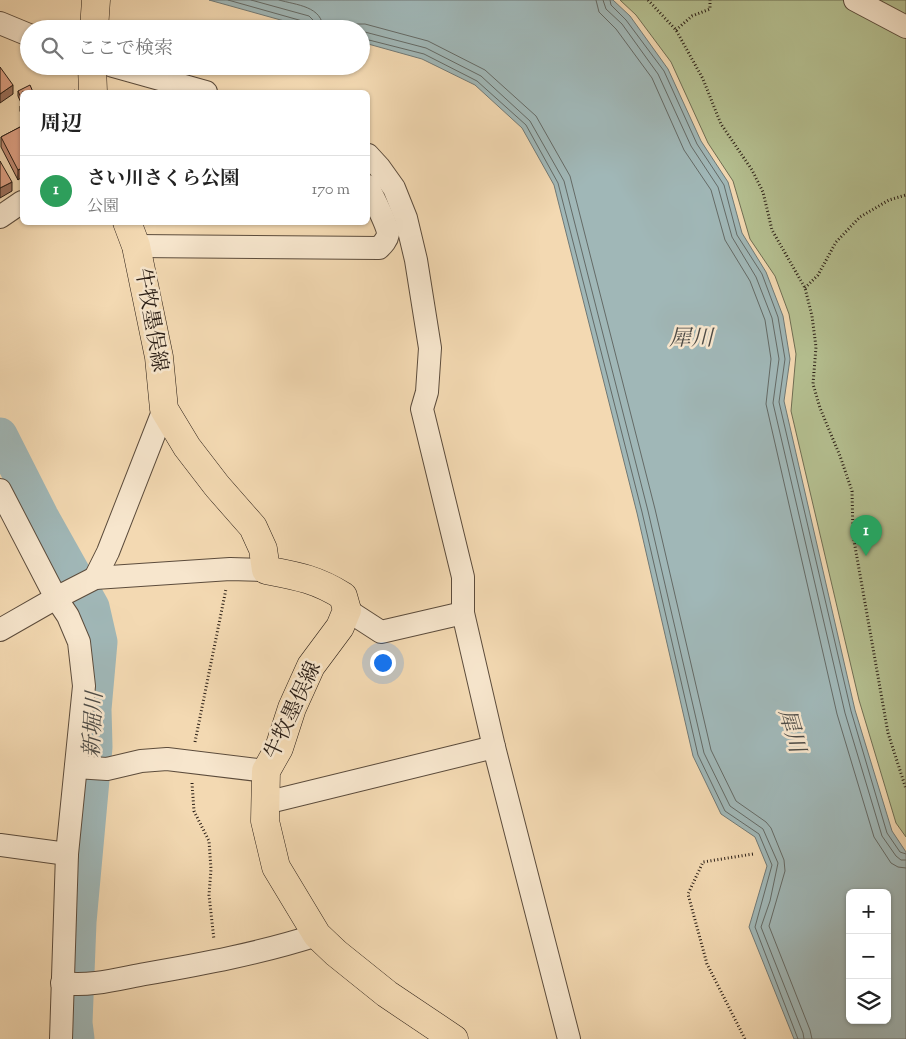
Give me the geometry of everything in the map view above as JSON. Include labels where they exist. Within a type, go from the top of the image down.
[{"type":"main road","points":[[95,20],[96,0]]},
{"type":"main road","points":[[92,75],[93,90]]},
{"type":"main road","name":"牛牧墨俣線","points":[[132,234],[159,356],[164,409],[199,463],[253,528],[263,549],[266,570]]},
{"type":"main road","points":[[266,570],[298,576],[323,584],[343,596],[347,610]]},
{"type":"main road","name":"牛牧墨俣線","points":[[347,610],[340,627],[312,666],[292,708],[279,748],[266,771],[265,821],[276,867],[317,935],[336,953],[387,994],[454,1039]]},
{"type":"street","points":[[855,0],[906,27]]},
{"type":"street","points":[[0,23],[20,31]]},
{"type":"street","points":[[145,75],[199,90]]},
{"type":"street","points":[[370,157],[394,188],[406,218],[416,260],[430,348],[427,392],[422,409],[463,577],[463,613],[494,747],[569,1039]]},
{"type":"street","points":[[132,234],[379,248],[384,243],[388,234],[370,191]]},
{"type":"street","points":[[0,217],[20,203]]},
{"type":"street","points":[[95,578],[108,552],[164,409]]},
{"type":"street","points":[[0,490],[56,598],[68,616],[79,642],[84,686],[79,767],[67,854],[72,984],[61,1039]]},
{"type":"street","points":[[0,630],[95,578],[230,569],[266,570]]},
{"type":"street","points":[[347,610],[381,632],[463,613]]},
{"type":"street","points":[[265,802],[494,747]]},
{"type":"street","points":[[79,767],[107,769],[141,761],[167,759],[266,771]]},
{"type":"street","points":[[0,845],[67,854]]},
{"type":"street","points":[[72,984],[216,962],[286,945],[317,935]]},
{"type":"path","points":[[648,0],[676,30],[703,79],[722,124],[752,170],[763,192],[772,230],[805,288],[812,316],[816,347],[813,384],[820,408],[852,491],[853,536],[886,724],[906,789]]},
{"type":"path","points":[[676,30],[692,16],[710,8],[710,0]]},
{"type":"path","points":[[805,288],[818,275],[836,242],[860,217],[889,200],[906,195]]},
{"type":"path","points":[[216,962],[209,895],[211,869],[209,841],[194,811],[191,761],[230,569]]},
{"type":"path","points":[[745,1039],[708,964],[688,894],[703,862],[753,854]]},
{"type":"green space","points":[[620,0],[906,0],[906,837],[896,823],[859,700],[791,411],[796,354],[789,314],[775,276],[750,239],[733,181],[708,143],[671,62],[636,15]]},
{"type":"water","name":"犀川","points":[[209,0],[613,0],[630,16],[668,69],[701,141],[728,182],[742,233],[766,272],[783,316],[790,359],[784,401],[855,710],[892,831],[906,852],[906,1039],[794,1039],[749,927],[767,866],[755,837],[721,814],[693,756],[637,513],[554,185],[522,128],[475,85],[422,59],[370,45],[370,20],[281,20]]},
{"type":"building","points":[[0,67],[13,85],[0,94]]},
{"type":"building","points":[[30,85],[32,90],[20,90]]},
{"type":"building","points":[[20,127],[20,169],[18,170],[1,137]]},
{"type":"building","points":[[0,161],[12,182],[0,188]]},
{"type":"waterway","name":"新堀川","points":[[0,435],[41,516],[92,607],[100,642],[94,709],[95,747],[79,922],[75,1023],[77,1039]]},
{"type":"place","name":"さい川さくら公園","points":[[866,556]]}]
